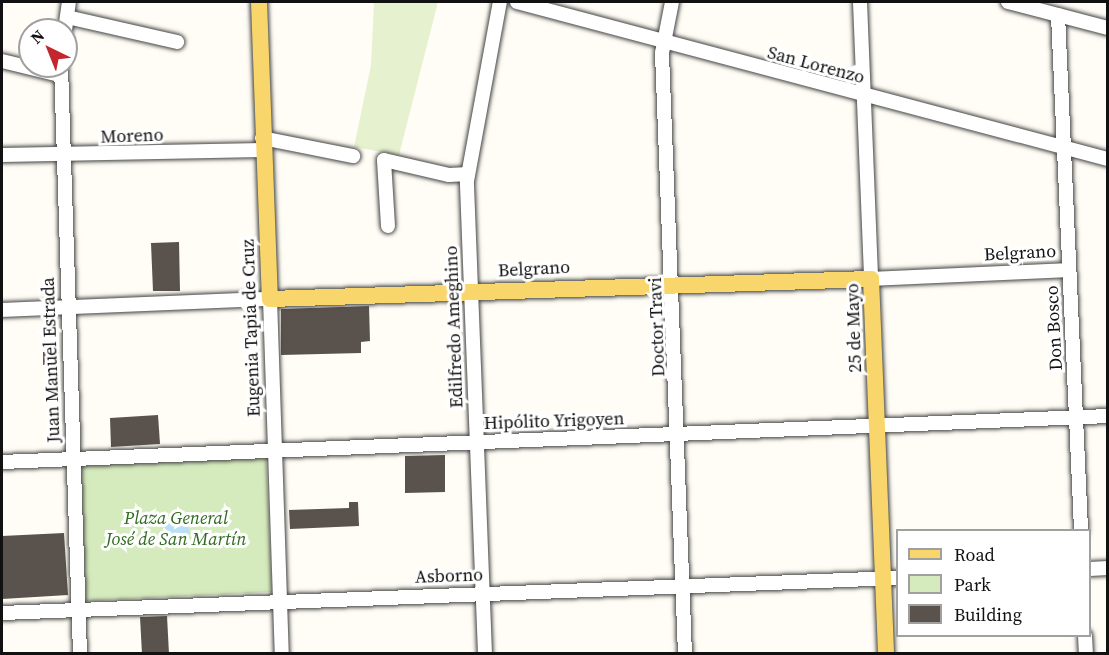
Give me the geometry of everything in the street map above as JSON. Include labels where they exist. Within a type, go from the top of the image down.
[{"type":"main road","name":"Eugenia Tapia de Cruz","points":[[260,2],[270,299]]},
{"type":"main road","name":"Belgrano","points":[[270,299],[674,282],[871,279]]},
{"type":"main road","name":"25 de Mayo","points":[[871,279],[877,428],[891,578],[886,654]]},
{"type":"street","points":[[67,18],[69,2]]},
{"type":"street","name":"Edilfredo Ameghino","points":[[485,654],[475,442],[468,174],[500,2]]},
{"type":"street","name":"San Lorenzo","points":[[517,2],[863,96],[1107,159]]},
{"type":"street","name":"Doctor Travi","points":[[672,2],[663,41],[674,282],[685,654]]},
{"type":"street","name":"25 de Mayo","points":[[860,2],[871,279]]},
{"type":"street","points":[[1008,2],[1042,6],[1058,15],[1107,28]]},
{"type":"street","name":"Don Bosco","points":[[1058,15],[1081,529]]},
{"type":"street","points":[[78,25],[177,42]]},
{"type":"street","points":[[2,61],[18,63]]},
{"type":"street","name":"Juan Manuel Estrada","points":[[60,78],[80,654]]},
{"type":"street","name":"Moreno","points":[[2,155],[62,156],[263,144],[352,156]]},
{"type":"street","points":[[388,226],[384,160],[449,175],[468,174]]},
{"type":"street","name":"Belgrano","points":[[871,279],[1069,270]]},
{"type":"street","name":"Belgrano","points":[[2,310],[270,299]]},
{"type":"street","name":"Eugenia Tapia de Cruz","points":[[270,299],[282,654]]},
{"type":"street","name":"Hipólito Yrigoyen","points":[[2,462],[877,428],[1107,416]]},
{"type":"street","points":[[1091,569],[1107,568]]},
{"type":"street","name":"Asborno","points":[[2,613],[279,600],[891,578]]},
{"type":"street","points":[[1085,637],[1086,654]]},
{"type":"green space","points":[[374,2],[438,2],[399,155],[354,147],[371,65]]},
{"type":"green space","name":"Plaza General José de San Martín","points":[[266,457],[272,592],[86,601],[80,466]]},
{"type":"water","points":[[177,519],[186,522],[189,531],[186,540],[177,543],[168,540],[165,531],[168,522]]},
{"type":"building","points":[[179,242],[180,291],[153,291],[151,243]]},
{"type":"building","points":[[369,306],[370,341],[361,342],[361,353],[281,355],[281,309]]},
{"type":"building","points":[[43,352],[59,352],[59,365],[43,365]]},
{"type":"building","points":[[158,415],[160,444],[111,447],[110,418]]},
{"type":"building","points":[[445,455],[445,492],[405,493],[405,456]]},
{"type":"building","points":[[349,502],[358,502],[359,526],[290,529],[289,510],[349,508]]},
{"type":"building","points":[[64,533],[68,595],[2,599],[2,536]]},
{"type":"building","points":[[167,616],[169,654],[142,654],[140,617]]}]
